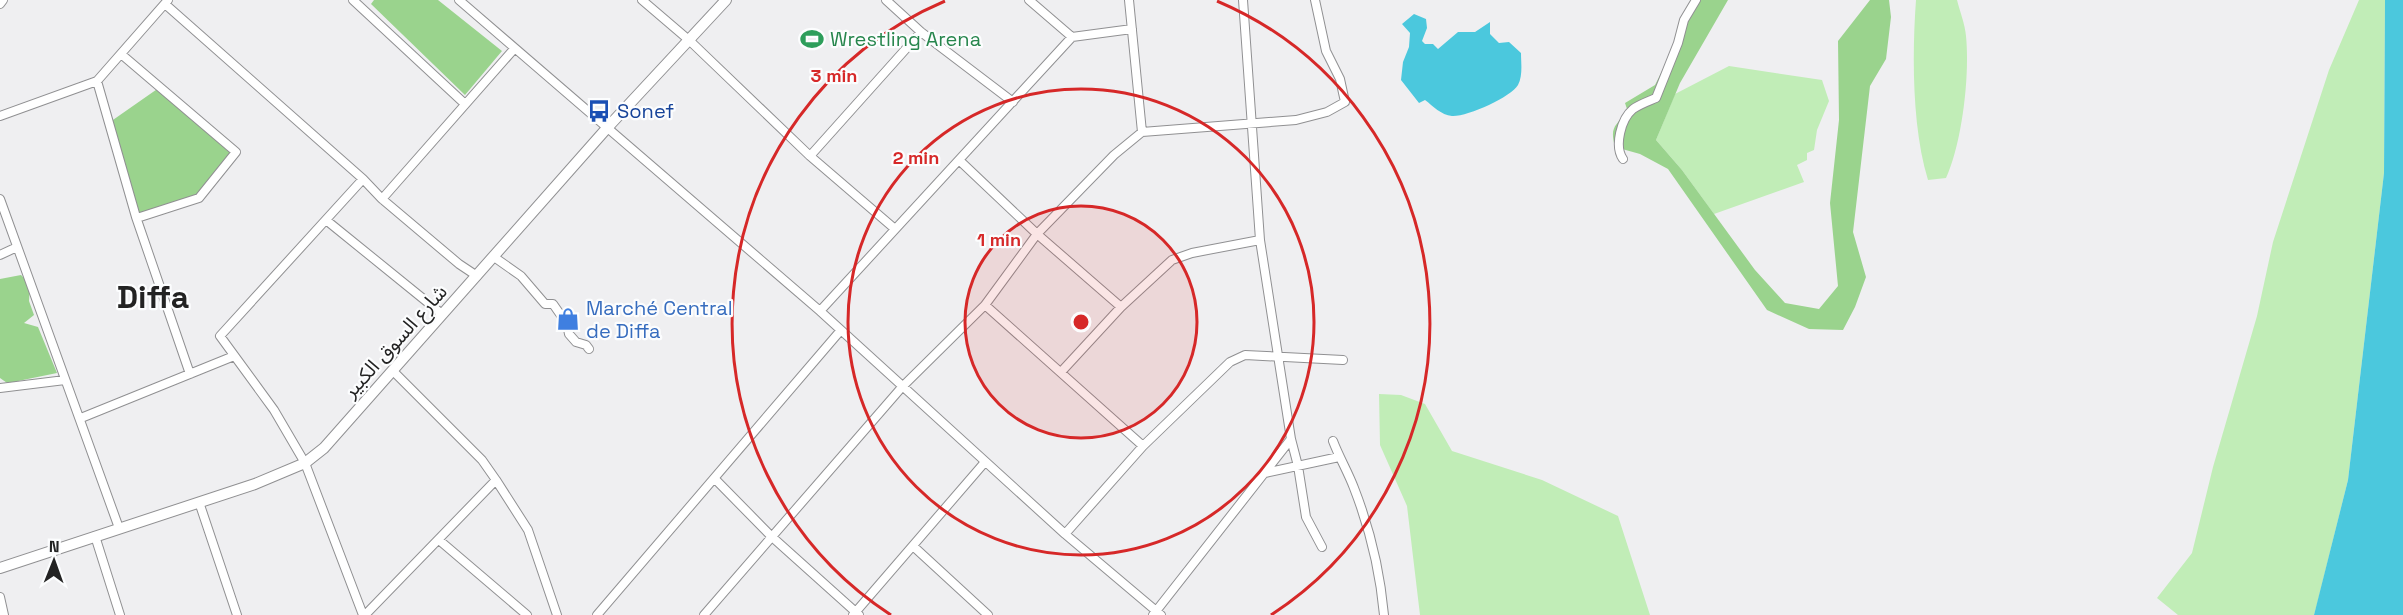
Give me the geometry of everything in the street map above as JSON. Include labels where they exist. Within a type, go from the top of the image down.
[{"type":"street","points":[[0,4],[3,0]]},
{"type":"street","points":[[354,0],[465,104]]},
{"type":"street","points":[[459,0],[820,311],[1065,534],[1157,614],[1291,440]]},
{"type":"street","points":[[642,0],[690,41],[810,156],[895,229]]},
{"type":"street","name":"شارع السوق الكبير","points":[[0,568],[255,484],[305,463],[324,448],[607,128],[726,0]]},
{"type":"street","points":[[886,0],[921,32],[1013,102]]},
{"type":"street","points":[[1029,0],[1072,37]]},
{"type":"street","points":[[1129,0],[1142,132]]},
{"type":"street","points":[[1243,0],[1260,240],[1291,440],[1298,466],[1306,518],[1322,547]]},
{"type":"street","points":[[704,615],[902,387],[985,305],[1037,234],[1114,155],[1142,132],[1296,120],[1327,112],[1344,102],[1340,79],[1326,51],[1315,0]]},
{"type":"street","points":[[1623,159],[1618,152],[1619,137],[1624,123],[1632,110],[1656,98],[1678,43],[1684,20],[1696,0]]},
{"type":"street","points":[[0,116],[97,81],[167,2],[363,179],[382,199],[459,264],[477,276]]},
{"type":"street","points":[[820,311],[1072,37],[1132,29]]},
{"type":"street","points":[[810,156],[921,32]]},
{"type":"street","points":[[382,199],[514,49]]},
{"type":"street","points":[[121,54],[236,152],[199,198],[137,218]]},
{"type":"street","points":[[97,81],[137,218],[190,374]]},
{"type":"street","points":[[959,160],[1037,234],[1121,307]]},
{"type":"street","points":[[363,179],[220,336],[274,410],[305,463],[364,615],[496,480]]},
{"type":"street","points":[[0,199],[119,528]]},
{"type":"street","points":[[326,220],[442,314]]},
{"type":"street","points":[[1061,372],[1121,307],[1172,260],[1192,253],[1260,240]]},
{"type":"street","points":[[0,255],[17,247]]},
{"type":"street","points":[[494,256],[521,276],[545,304],[553,304],[567,324],[569,334],[576,342],[586,345],[589,349]]},
{"type":"street","points":[[985,305],[1143,446]]},
{"type":"street","points":[[597,615],[841,330]]},
{"type":"street","points":[[1065,534],[1143,446],[1230,362],[1245,355],[1343,360]]},
{"type":"street","points":[[81,418],[234,356]]},
{"type":"street","points":[[393,371],[482,460],[496,480],[528,530],[557,615]]},
{"type":"street","points":[[0,388],[64,380]]},
{"type":"street","points":[[1333,441],[1353,485],[1368,531],[1380,580],[1384,615]]},
{"type":"street","points":[[1264,473],[1339,457]]},
{"type":"street","points":[[715,479],[771,536],[856,614],[985,462]]},
{"type":"street","points":[[199,502],[237,615]]},
{"type":"street","points":[[95,536],[120,615]]},
{"type":"street","points":[[439,540],[527,615]]},
{"type":"street","points":[[914,546],[988,615]]},
{"type":"street","points":[[0,597],[4,615]]},
{"type":"green space","points":[[374,0],[438,0],[502,51],[465,95],[371,4]]},
{"type":"green space","points":[[1698,0],[1728,0],[1680,83],[1656,140],[1682,170],[1755,270],[1785,303],[1819,309],[1838,286],[1830,203],[1839,120],[1838,41],[1870,0],[1889,0],[1891,17],[1886,59],[1870,86],[1853,232],[1866,277],[1855,307],[1843,330],[1809,329],[1767,310],[1668,169],[1640,154],[1615,147],[1613,131],[1616,124],[1628,112],[1625,103],[1655,85]]},
{"type":"green space","points":[[1916,0],[1957,0],[1964,22],[1967,70],[1964,109],[1952,163],[1946,178],[1928,180],[1919,138],[1914,91]]},
{"type":"green space","points":[[2359,0],[2385,0],[2384,173],[2348,480],[2314,615],[2178,615],[2157,598],[2192,553],[2213,467],[2257,316],[2273,242],[2329,70]]},
{"type":"green space","points":[[1729,66],[1822,80],[1829,101],[1817,130],[1814,150],[1807,153],[1807,160],[1797,165],[1804,182],[1714,214],[1682,170],[1656,140],[1675,94]]},
{"type":"green space","points":[[163,85],[233,153],[196,196],[136,217],[110,122]]},
{"type":"green space","points":[[21,275],[30,284],[29,301],[34,315],[24,323],[38,327],[57,373],[18,381],[10,385],[0,378],[0,279]]},
{"type":"green space","points":[[1379,394],[1401,395],[1425,404],[1452,451],[1542,480],[1618,516],[1650,615],[1420,615],[1407,506],[1380,445]]},
{"type":"water","points":[[2385,0],[2403,0],[2403,615],[2314,615],[2348,480],[2384,173]]},
{"type":"water","points":[[1414,14],[1426,19],[1427,28],[1422,41],[1425,44],[1433,44],[1438,49],[1458,32],[1475,32],[1490,22],[1490,34],[1499,43],[1509,42],[1521,53],[1521,73],[1518,85],[1498,100],[1478,110],[1459,115],[1444,114],[1425,100],[1419,103],[1401,80],[1410,33],[1402,24]]},
{"type":"place","name":"Wrestling Arena","points":[[812,39]]},
{"type":"place","name":"Sonef","points":[[599,111]]},
{"type":"place","name":"Marché Central de Diffa","points":[[568,319]]},
{"type":"district","name":"Diffa","points":[[153,297]]}]
